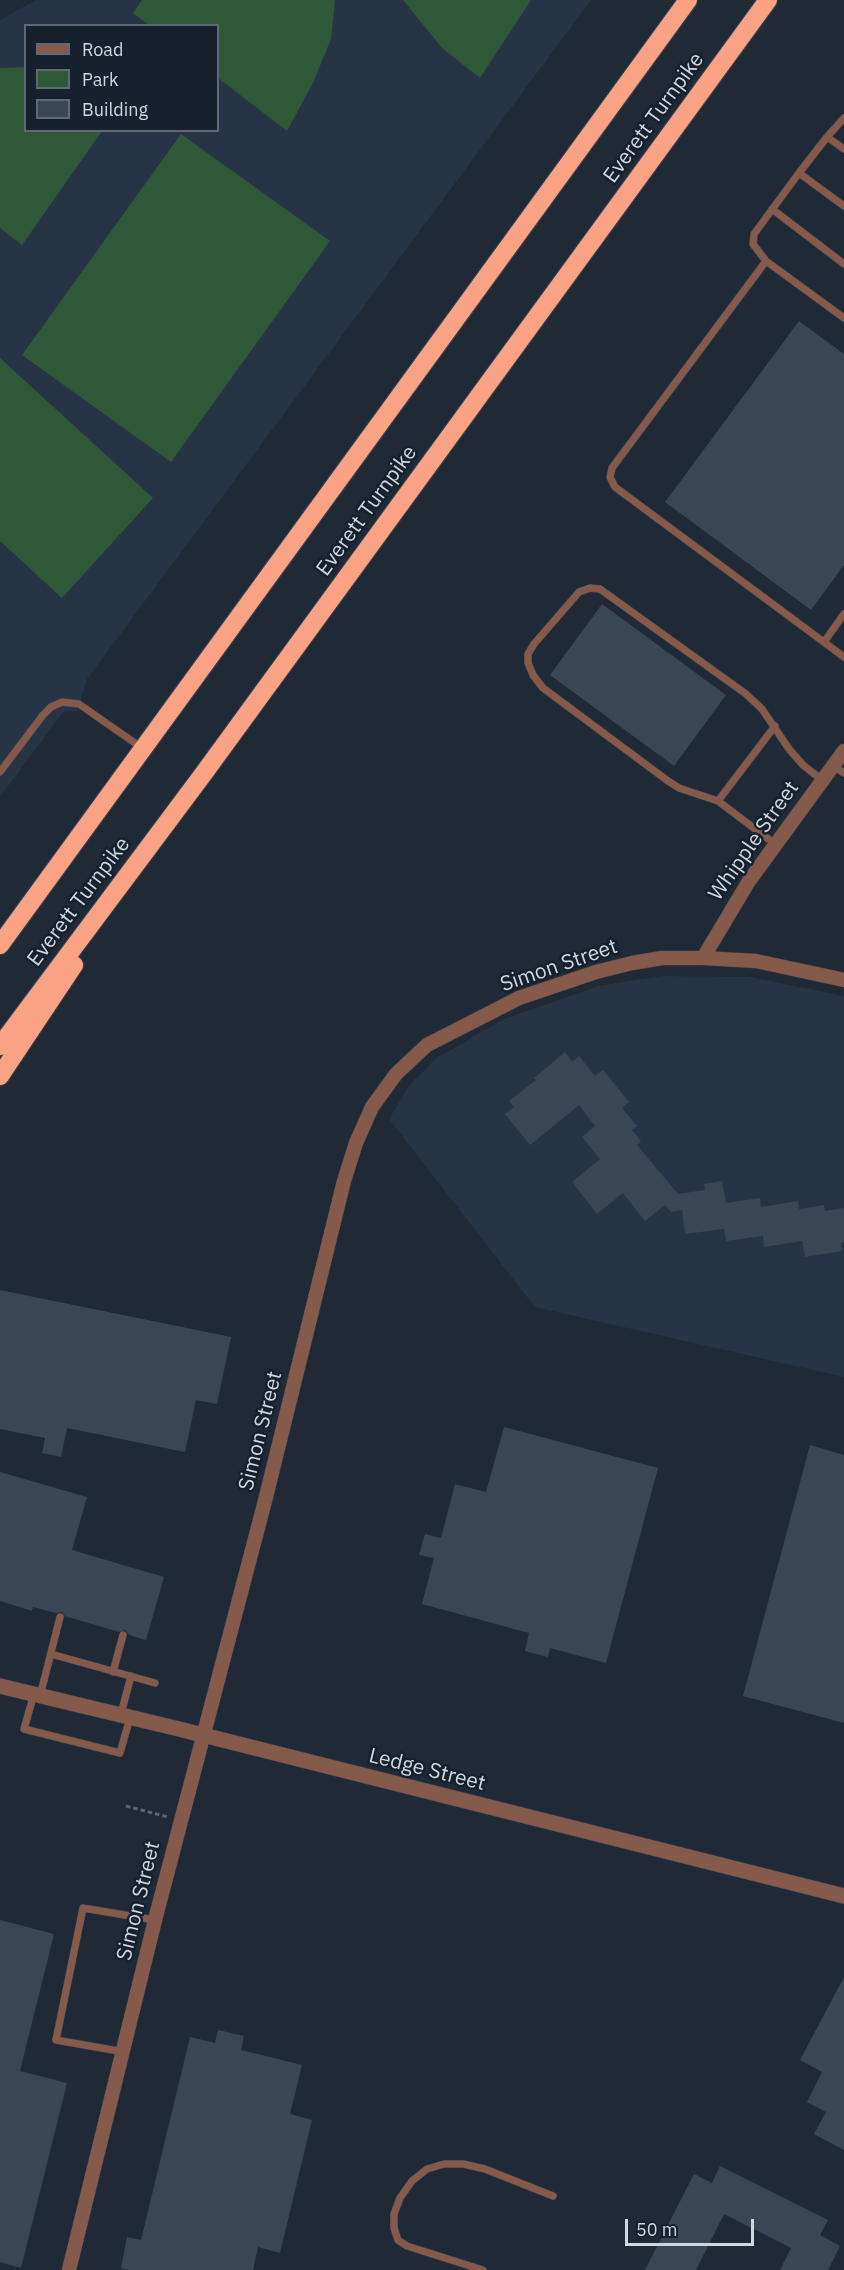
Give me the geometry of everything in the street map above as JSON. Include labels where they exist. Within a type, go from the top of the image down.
[{"type":"highway","name":"Everett Turnpike","points":[[0,945],[688,0]]},
{"type":"highway","name":"Everett Turnpike","points":[[0,1046],[204,773],[768,0]]},
{"type":"highway","points":[[0,1076],[204,773]]},
{"type":"street","name":"Whipple Street","points":[[703,958],[749,881],[775,844],[822,780],[839,770],[844,752]]},
{"type":"street","name":"Simon Street","points":[[69,2270],[155,1920],[266,1497],[344,1181],[356,1143],[372,1107],[396,1074],[427,1045],[519,998],[596,972],[662,958],[703,958],[756,961],[844,980]]},
{"type":"street","name":"Ledge Street","points":[[0,1686],[844,1896]]},
{"type":"lane","points":[[844,118],[772,209],[754,234],[753,244],[766,261],[844,318]]},
{"type":"lane","points":[[827,137],[844,149]]},
{"type":"lane","points":[[799,173],[844,206]]},
{"type":"lane","points":[[772,209],[844,264]]},
{"type":"lane","points":[[766,261],[612,468],[610,477],[615,487],[844,657]]},
{"type":"lane","points":[[775,844],[718,801],[679,788],[543,688],[533,675],[528,663],[528,654],[534,644],[579,592],[590,588],[600,589],[746,694],[775,726],[789,749],[803,765],[822,780]]},
{"type":"lane","points":[[824,642],[844,614]]},
{"type":"lane","points":[[0,772],[43,715],[51,707],[62,702],[80,704],[142,748]]},
{"type":"lane","points":[[718,801],[775,726]]},
{"type":"lane","points":[[60,1617],[51,1654],[24,1729],[120,1753],[131,1676]]},
{"type":"lane","points":[[113,1672],[123,1635]]},
{"type":"lane","points":[[51,1654],[155,1683]]},
{"type":"lane","points":[[124,2052],[56,2040],[83,1908],[155,1920]]},
{"type":"lane","points":[[483,2270],[407,2246],[399,2240],[394,2228],[394,2214],[400,2198],[411,2181],[427,2169],[444,2164],[463,2164],[485,2169],[554,2196]]},
{"type":"path","points":[[126,1806],[181,1821]]},
{"type":"shaded area","points":[[36,0],[591,0],[87,679],[77,711],[63,712],[0,797],[0,20]]},
{"type":"shaded area","points":[[662,976],[750,977],[844,996],[844,1377],[535,1307],[389,1119],[409,1086],[437,1058],[504,1019],[599,986]]},
{"type":"green space","points":[[142,0],[335,0],[331,39],[313,83],[287,131],[219,79],[219,24],[148,24],[133,13]]},
{"type":"green space","points":[[403,0],[531,0],[480,78],[442,48]]},
{"type":"green space","points":[[24,67],[24,132],[101,132],[22,245],[0,228],[0,68]]},
{"type":"green space","points":[[181,134],[330,241],[171,462],[22,355]]},
{"type":"green space","points":[[0,358],[153,498],[62,598],[0,541]]},
{"type":"building","points":[[799,321],[844,354],[844,565],[811,610],[665,502]]},
{"type":"building","points":[[602,604],[726,695],[674,766],[550,675]]},
{"type":"building","points":[[565,1052],[572,1062],[579,1056],[595,1076],[603,1070],[629,1102],[622,1108],[637,1126],[632,1130],[641,1141],[637,1145],[678,1194],[705,1190],[704,1184],[722,1181],[726,1203],[760,1198],[761,1207],[798,1201],[799,1209],[824,1205],[825,1211],[844,1208],[842,1251],[805,1257],[802,1241],[764,1247],[763,1236],[726,1241],[724,1229],[685,1234],[682,1210],[671,1212],[665,1205],[645,1221],[623,1193],[597,1214],[572,1182],[600,1159],[582,1137],[595,1126],[579,1105],[530,1145],[505,1114],[514,1107],[509,1101],[536,1080],[534,1078]]},
{"type":"building","points":[[0,1290],[231,1337],[217,1404],[196,1400],[185,1452],[67,1428],[61,1457],[42,1453],[45,1438],[0,1429]]},
{"type":"building","points":[[504,1427],[658,1468],[606,1663],[550,1648],[548,1657],[525,1651],[529,1633],[422,1604],[434,1558],[419,1555],[425,1534],[441,1538],[455,1484],[486,1492]]},
{"type":"building","points":[[810,1445],[844,1455],[844,1723],[743,1696]]},
{"type":"building","points":[[0,1472],[87,1497],[72,1550],[164,1577],[146,1640],[129,1635],[125,1630],[119,1632],[65,1616],[62,1612],[56,1613],[33,1607],[32,1611],[0,1601]]},
{"type":"building","points":[[0,1920],[54,1934],[20,2071],[67,2083],[21,2268],[0,2262]]},
{"type":"building","points":[[844,1977],[844,2150],[814,2134],[826,2112],[807,2102],[822,2072],[800,2060]]},
{"type":"building","points":[[218,2030],[244,2036],[241,2050],[302,2065],[290,2114],[312,2120],[280,2253],[258,2247],[253,2270],[129,2270],[121,2268],[127,2237],[141,2240],[190,2037],[215,2043]]},
{"type":"building","points":[[720,2166],[828,2220],[820,2235],[840,2246],[828,2270],[780,2270],[791,2248],[724,2214],[696,2270],[645,2270],[694,2174],[712,2183]]}]
